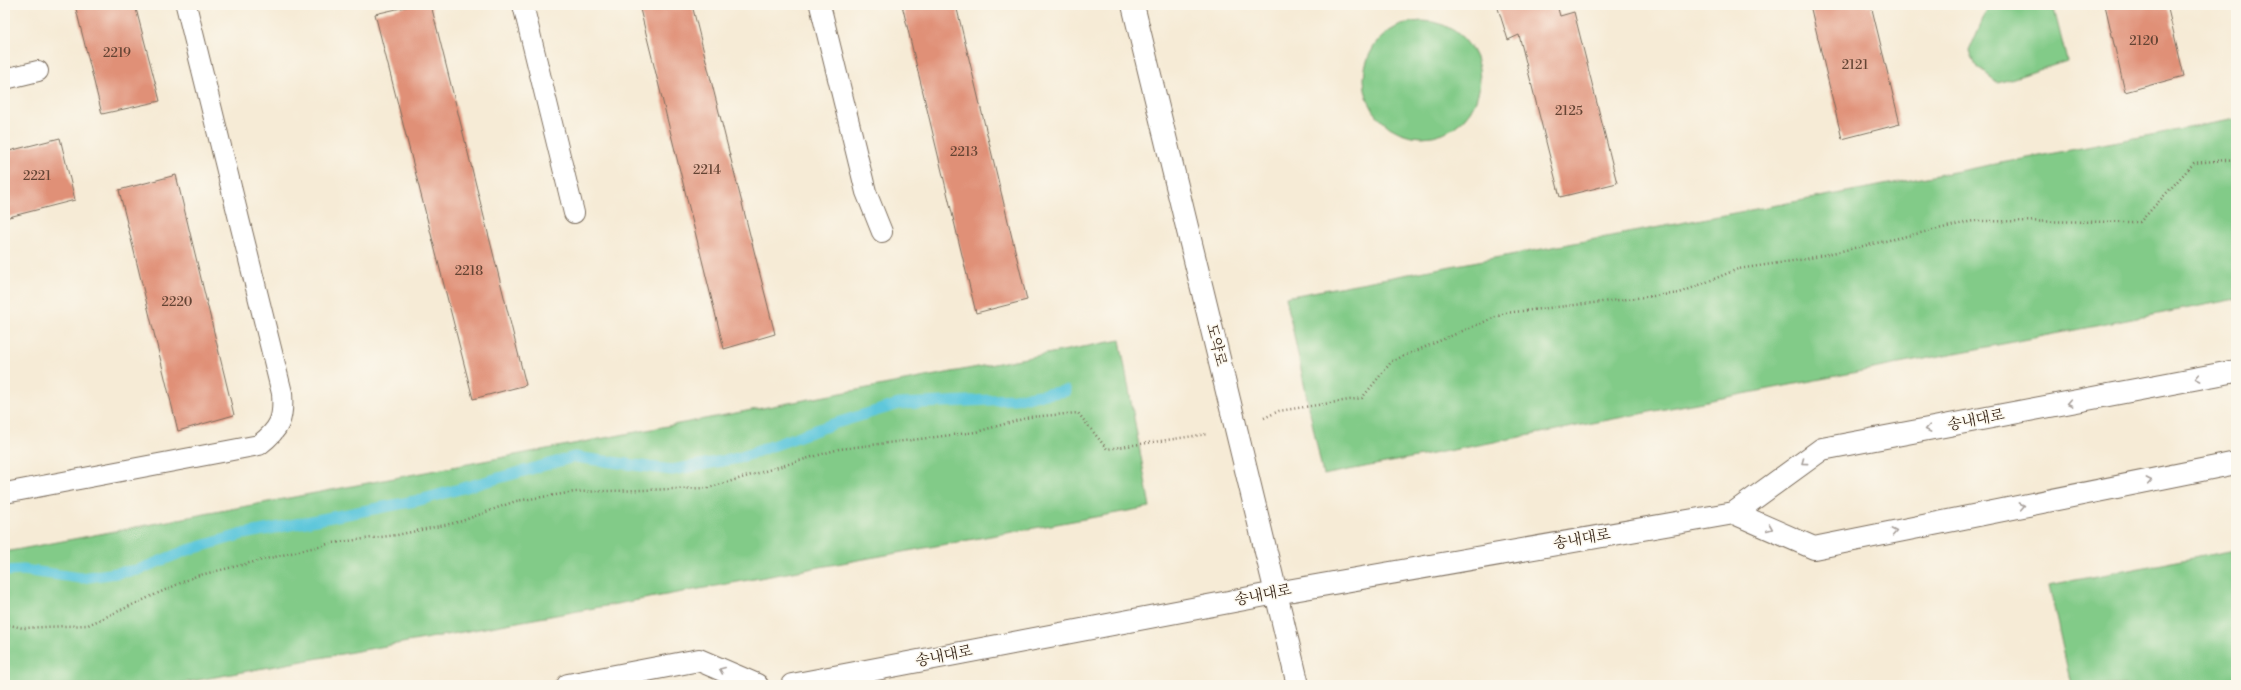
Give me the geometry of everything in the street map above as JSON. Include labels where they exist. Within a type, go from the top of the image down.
[{"type":"street","name":"도약로","points":[[1133,5],[1298,685]]},
{"type":"street","name":"송내대로","points":[[792,685],[1276,593],[1734,513],[1822,450],[2236,371]]},
{"type":"street","points":[[1734,513],[1814,548],[2236,463]]},
{"type":"street","points":[[568,685],[699,660],[757,685]]},
{"type":"lane","points":[[5,493],[259,445],[274,434],[283,414],[282,393],[186,5]]},
{"type":"lane","points":[[524,5],[574,213]]},
{"type":"lane","points":[[820,5],[866,192],[882,232]]},
{"type":"lane","points":[[5,79],[38,71]]},
{"type":"path","points":[[5,624],[23,628],[88,625],[196,576],[332,544],[396,535],[459,522],[516,501],[575,492],[708,488],[839,449],[976,432],[1030,417],[1078,413],[1107,449],[1237,429],[1279,411],[1362,398],[1392,361],[1505,313],[1680,293],[1738,268],[1806,259],[1973,221],[2140,222],[2194,163],[2236,159]]},
{"type":"green space","points":[[1989,5],[2053,5],[2067,61],[1998,83],[1975,65],[1969,51]]},
{"type":"green space","points":[[1422,21],[1433,22],[1444,26],[1463,38],[1475,57],[1479,68],[1479,90],[1475,101],[1463,120],[1444,132],[1433,136],[1422,137],[1411,136],[1400,132],[1381,120],[1369,101],[1365,90],[1364,79],[1365,68],[1369,57],[1381,38],[1400,26],[1411,22]]},
{"type":"green space","points":[[2236,119],[2236,299],[1323,475],[1286,297]]},
{"type":"green space","points":[[1120,340],[1150,507],[171,685],[5,685],[5,552]]},
{"type":"green space","points":[[2236,550],[2236,685],[2071,685],[2049,585]]},
{"type":"green space","points":[[2048,680],[2050,685],[2022,685]]},
{"type":"building","points":[[75,5],[135,5],[160,101],[102,114]]},
{"type":"building","points":[[414,5],[431,5],[526,385],[473,399],[375,14]]},
{"type":"building","points":[[639,5],[692,5],[775,334],[724,349]]},
{"type":"building","points":[[902,5],[956,5],[1027,300],[976,313]]},
{"type":"building","points":[[1497,5],[1557,5],[1560,16],[1574,12],[1617,183],[1560,197],[1519,35],[1508,40]]},
{"type":"building","points":[[1810,5],[1871,5],[1900,124],[1842,139]]},
{"type":"building","points":[[2105,5],[2167,5],[2184,76],[2125,92]]},
{"type":"building","points":[[60,138],[75,200],[5,218],[5,152]]},
{"type":"building","points":[[176,175],[234,415],[178,431],[119,190]]},
{"type":"waterway","points":[[5,571],[23,570],[81,578],[138,570],[185,551],[243,534],[420,500],[574,457],[672,470],[739,458],[833,424],[899,404],[1014,399],[1066,391]]}]
